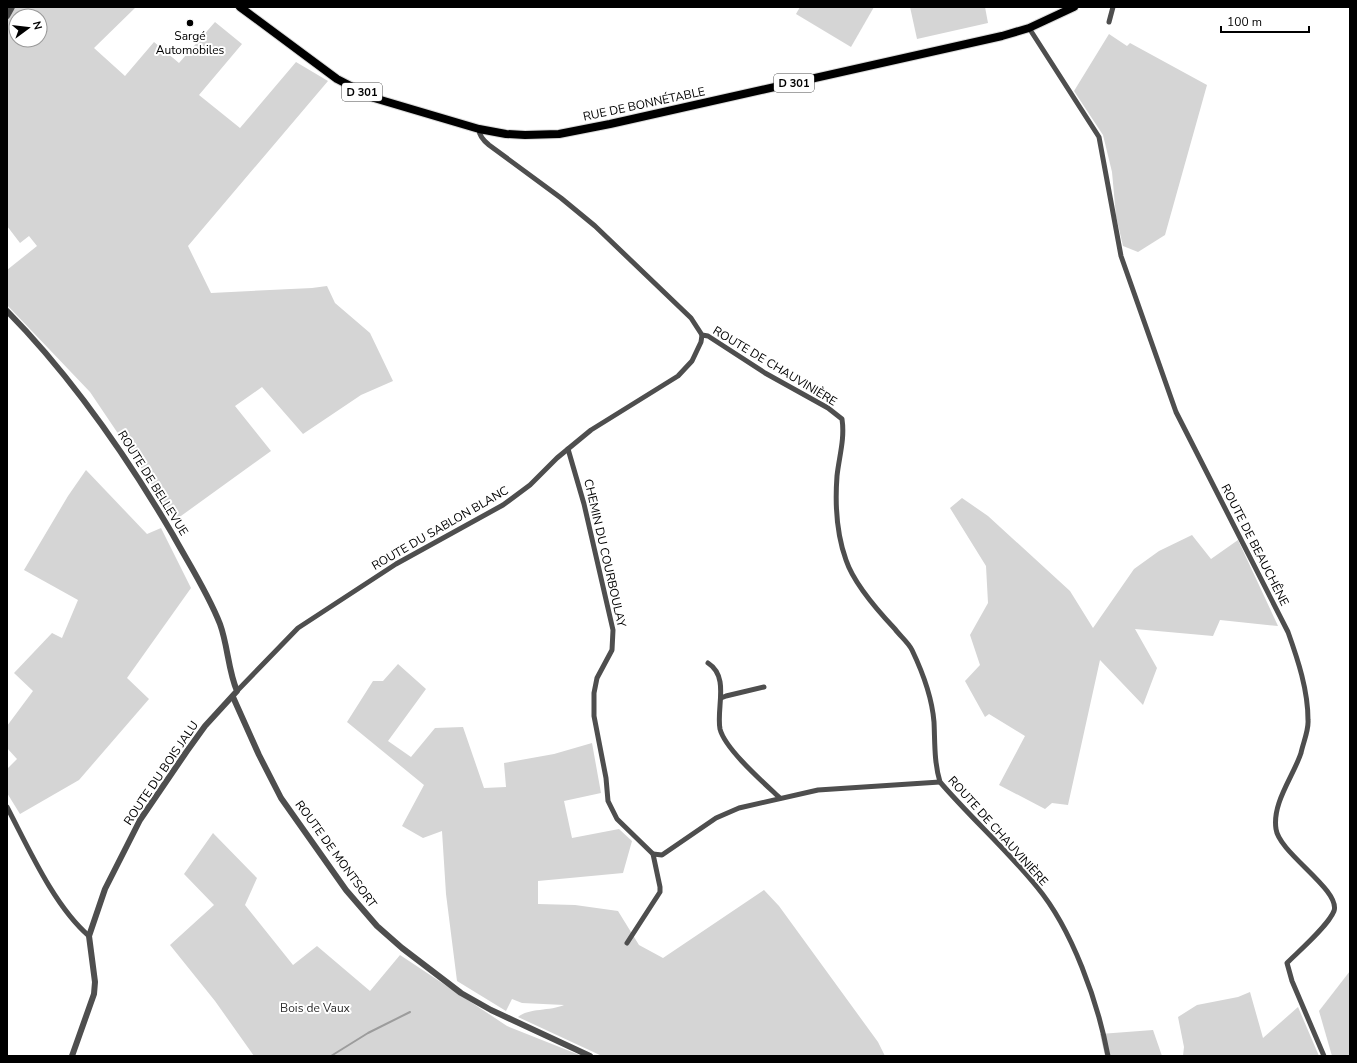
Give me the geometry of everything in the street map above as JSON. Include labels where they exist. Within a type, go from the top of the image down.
[{"type":"main road","name":"RUE DE BONNÉTABLE","points":[[240,7],[337,79],[374,98],[479,129],[525,135],[559,134],[586,129],[1002,36],[1029,28],[1074,7]]},
{"type":"street","points":[[7,16],[12,7]]},
{"type":"street","points":[[1109,22],[1112,8]]},
{"type":"street","name":"ROUTE DE BEAUCHÊNE","points":[[1029,28],[1099,137],[1103,150],[1116,234],[1121,256],[1176,412],[1288,632],[1298,658],[1305,690],[1308,722],[1300,754],[1276,814],[1276,831],[1286,848],[1310,872],[1333,900],[1334,911],[1323,926],[1287,963],[1292,981],[1324,1056]]},
{"type":"street","name":"ROUTE DE CHAUVINIÈRE","points":[[479,129],[479,132],[489,145],[595,226],[685,313],[698,327],[702,335],[708,336],[765,373],[828,408],[842,419],[844,429],[837,476],[836,503],[840,536],[846,560],[855,578],[911,648],[922,671],[930,697],[934,722],[935,767],[940,782],[1038,888],[1067,932],[1097,1010],[1108,1056]]},
{"type":"street","name":"ROUTE DE BELLEVUE","points":[[7,312],[65,375],[104,428],[157,509],[180,548],[220,624],[237,692]]},
{"type":"street","name":"ROUTE DU SABLON BLANC","points":[[237,692],[298,628],[396,564],[503,505],[530,485],[568,449],[591,430],[678,376],[692,361],[701,342],[702,335]]},
{"type":"street","name":"CHEMIN DU COURBOULAY","points":[[568,449],[584,504],[613,630],[612,650],[597,678],[594,693],[594,716],[606,778],[608,801],[617,819],[653,854]]},
{"type":"street","points":[[708,663],[713,666],[719,676],[721,698],[720,727],[722,735],[746,766],[780,798]]},
{"type":"street","points":[[721,698],[764,687]]},
{"type":"street","name":"ROUTE DU BOIS JALU","points":[[72,1056],[89,1012],[95,990],[89,936],[105,889],[140,820],[187,751],[206,726],[237,692]]},
{"type":"street","name":"ROUTE DE MONTSORT","points":[[233,697],[259,755],[281,798],[346,890],[377,926],[402,948],[467,996],[491,1010],[590,1056]]},
{"type":"street","points":[[627,943],[660,892],[653,854],[662,855],[697,830],[722,815],[739,808],[818,790],[940,782]]},
{"type":"street","points":[[7,807],[47,882],[80,928],[89,936]]},
{"type":"green space","points":[[7,7],[136,7],[94,48],[125,76],[154,42],[179,63],[215,22],[242,44],[199,95],[240,128],[296,62],[328,81],[188,246],[211,293],[327,286],[335,303],[370,333],[393,381],[361,395],[303,434],[262,387],[235,406],[271,451],[174,521],[146,475],[90,392],[7,305],[7,270],[37,246],[29,236],[20,243],[7,226]]},
{"type":"green space","points":[[800,7],[874,7],[851,47],[796,14]]},
{"type":"green space","points":[[910,7],[985,7],[988,23],[917,39]]},
{"type":"green space","points":[[1109,34],[1127,46],[1130,43],[1207,85],[1165,235],[1138,252],[1123,246],[1116,216],[1112,172],[1103,135],[1074,91]]},
{"type":"green space","points":[[86,470],[147,534],[161,528],[191,588],[127,678],[149,699],[79,780],[20,814],[7,793],[7,769],[17,759],[7,748],[7,726],[33,691],[14,673],[52,633],[62,638],[78,600],[24,570],[68,496]]},
{"type":"green space","points":[[962,498],[988,516],[1070,591],[1093,628],[1134,569],[1159,551],[1192,535],[1211,559],[1238,540],[1278,626],[1220,620],[1213,636],[1135,629],[1157,668],[1143,705],[1100,660],[1068,805],[1052,803],[1045,809],[999,785],[1025,736],[989,714],[985,717],[965,681],[980,665],[970,635],[988,603],[986,566],[950,508]]},
{"type":"green space","points":[[398,664],[426,689],[388,741],[411,757],[435,728],[463,727],[484,788],[506,787],[504,763],[554,754],[592,743],[601,793],[564,801],[572,838],[619,829],[632,841],[623,873],[538,881],[538,904],[575,905],[618,911],[639,945],[663,958],[764,890],[779,906],[878,1042],[885,1056],[602,1056],[518,1017],[528,1012],[564,1005],[522,1003],[512,999],[506,1011],[457,981],[446,894],[442,831],[423,838],[402,826],[424,785],[347,722],[373,681],[383,681]]},
{"type":"green space","name":"Bois de Vaux","points":[[213,833],[257,878],[245,905],[293,965],[317,946],[370,991],[400,955],[507,1026],[582,1056],[254,1056],[215,1001],[170,945],[214,905],[184,874]]},
{"type":"green space","points":[[1350,971],[1350,1056],[1332,1056],[1319,1011]]},
{"type":"green space","points":[[1250,992],[1263,1038],[1298,1007],[1319,1056],[1183,1056],[1184,1047],[1178,1017],[1197,1005],[1238,997]]},
{"type":"green space","points":[[1153,1030],[1162,1056],[1105,1056],[1100,1034]]},
{"type":"waterway","points":[[331,1056],[368,1033],[410,1012]]},
{"type":"place","name":"Sargé Automobiles","points":[[190,23]]}]
